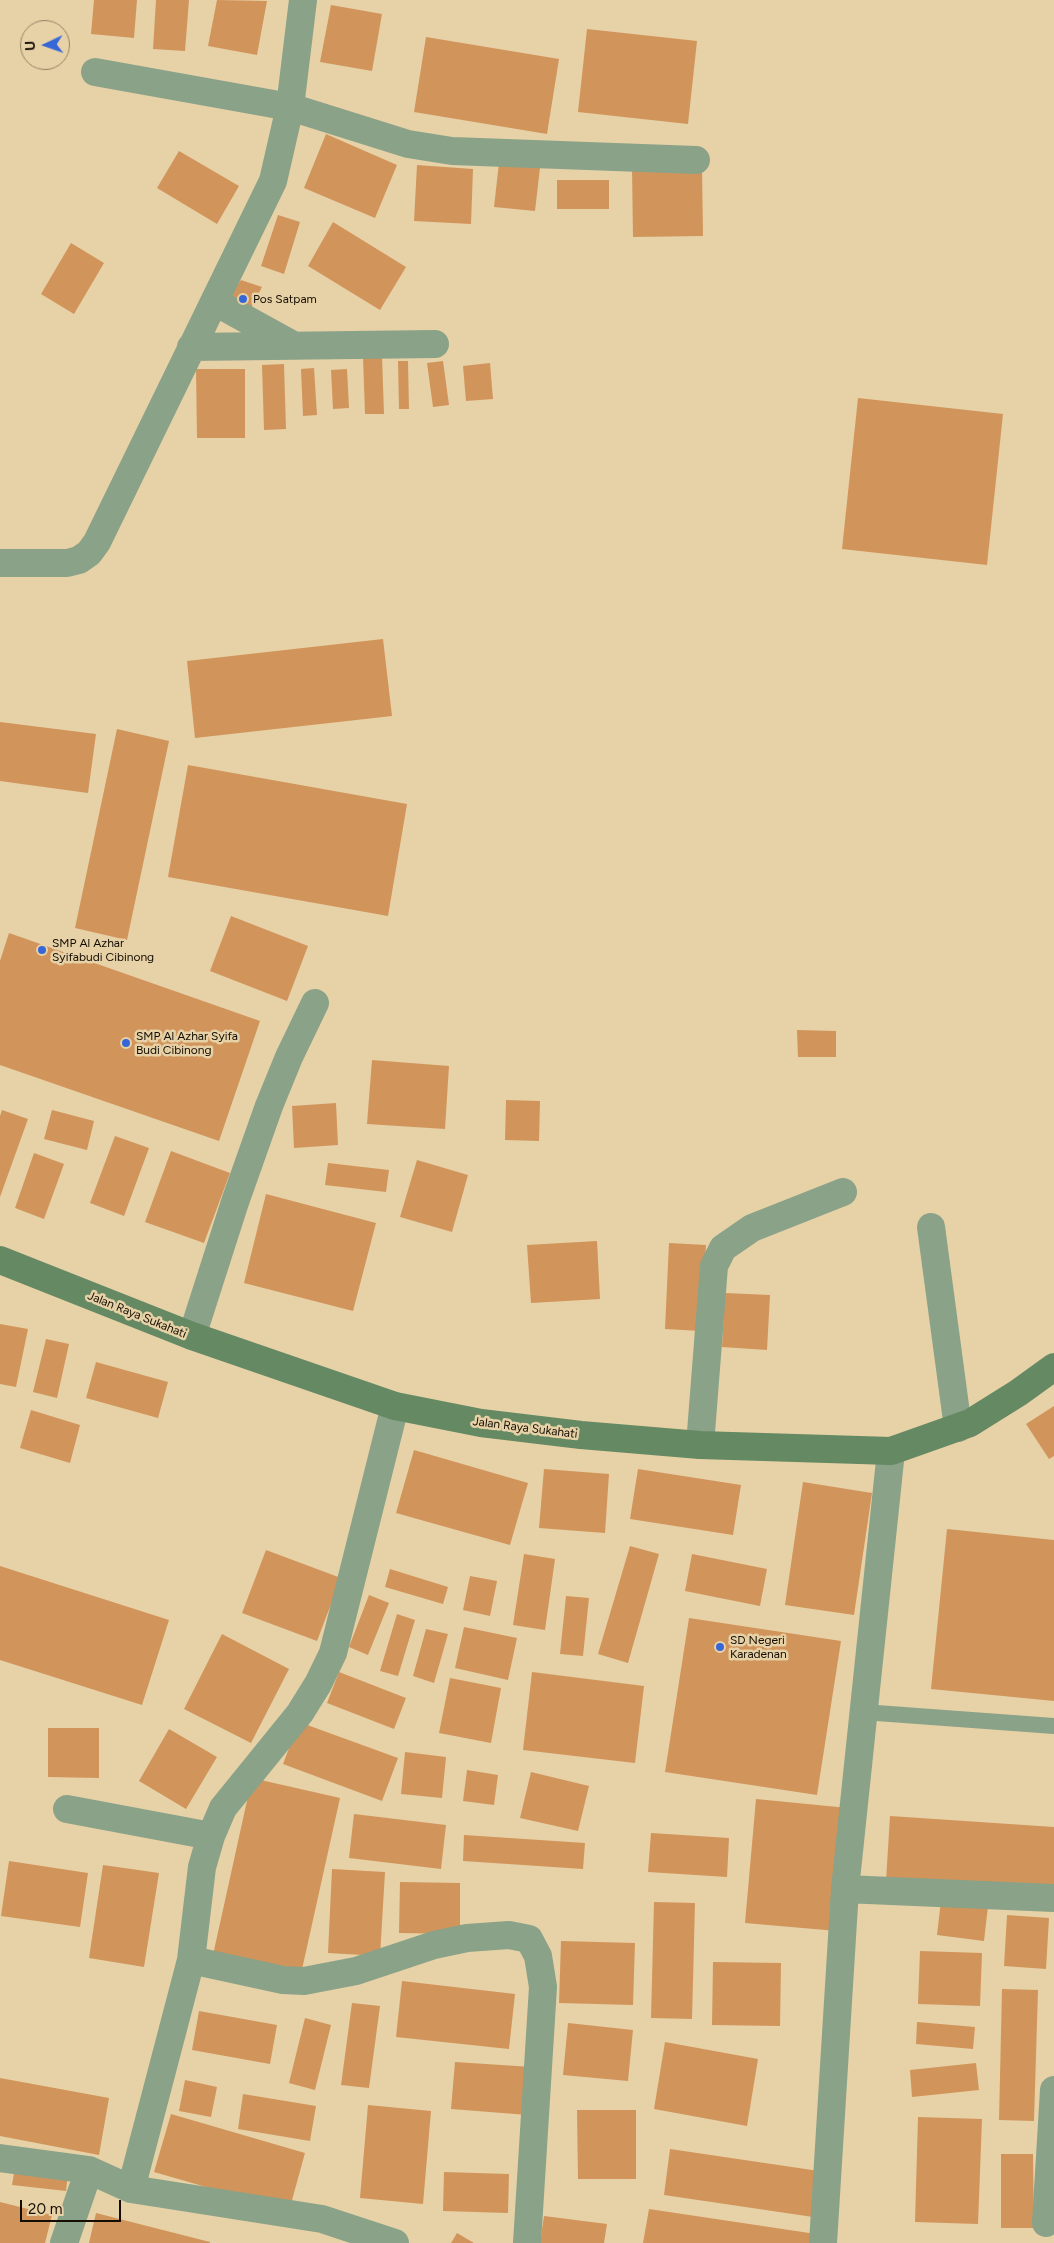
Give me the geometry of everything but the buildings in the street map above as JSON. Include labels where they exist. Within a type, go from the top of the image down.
[{"type":"main road","name":"Jalan Raya Sukahati","points":[[0,1260],[192,1336],[395,1406],[481,1424],[700,1444],[891,1451],[970,1423],[1054,1367]]},
{"type":"street","points":[[0,562],[67,563],[79,560],[98,542],[191,347],[269,192],[290,107],[303,0]]},
{"type":"street","points":[[95,72],[290,107],[408,144],[452,151],[696,160]]},
{"type":"street","points":[[215,302],[294,345]]},
{"type":"street","points":[[191,347],[436,344]]},
{"type":"street","points":[[192,1336],[235,1202],[269,1106],[289,1057],[315,1003]]},
{"type":"street","points":[[700,1444],[714,1266],[723,1248],[752,1228],[843,1192]]},
{"type":"street","points":[[931,1227],[958,1428]]},
{"type":"street","points":[[131,2189],[191,1960],[202,1867],[211,1836],[223,1808],[300,1712],[333,1652],[395,1406]]},
{"type":"street","points":[[823,2243],[845,1889],[891,1451]]},
{"type":"street","points":[[67,1809],[211,1836]]},
{"type":"street","points":[[845,1889],[1054,1898]]},
{"type":"street","points":[[191,1960],[283,1980],[304,1981],[356,1971],[434,1945],[459,1940],[509,1935],[529,1939],[538,1956],[543,1987],[527,2243]]},
{"type":"street","points":[[1046,2223],[1054,2090]]},
{"type":"street","points":[[0,2158],[89,2170],[131,2189],[322,2219],[395,2243]]},
{"type":"street","points":[[64,2243],[89,2170]]},
{"type":"lane","points":[[863,1712],[1054,1726]]},
{"type":"place","name":"Pos Satpam","points":[[243,299]]},
{"type":"place","name":"SMP Al Azhar Syifabudi Cibinong","points":[[42,950]]},
{"type":"place","name":"SMP Al Azhar Syifa Budi Cibinong","points":[[126,1043]]},
{"type":"place","name":"SD Negeri Karadenan","points":[[720,1647]]}]
